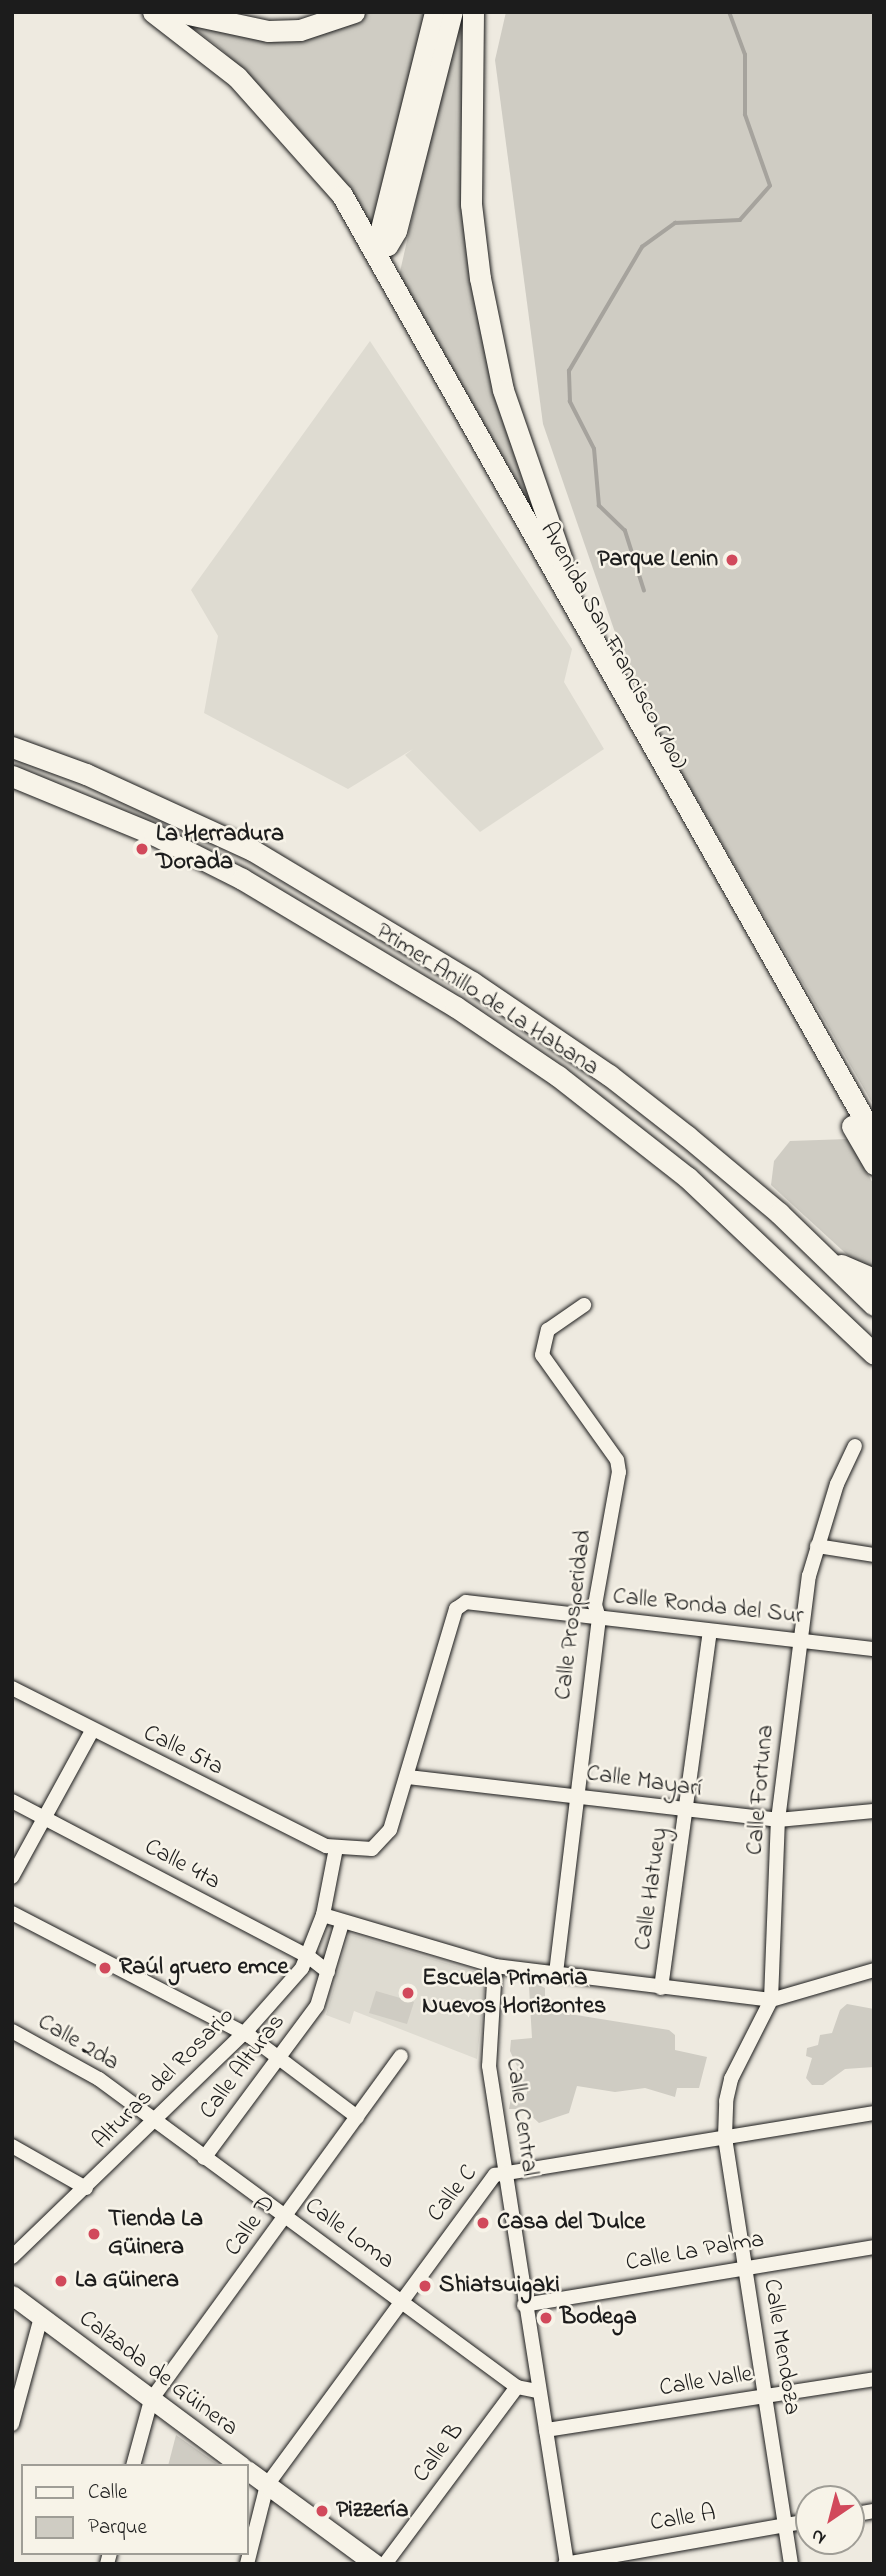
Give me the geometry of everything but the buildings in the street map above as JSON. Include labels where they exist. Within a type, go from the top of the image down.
[{"type":"highway","name":"Avenida San Francisco (100)","points":[[153,12],[237,77],[305,155],[367,248],[585,621],[874,1137]]},
{"type":"highway","points":[[179,12],[268,31],[300,30],[354,12]]},
{"type":"highway","points":[[473,12],[471,204],[487,313],[521,448],[585,621]]},
{"type":"highway","name":"Avenida San Francisco (100)","points":[[367,248],[377,276],[874,1164]]},
{"type":"highway","name":"Primer Anillo de La Habana","points":[[12,747],[86,774],[252,850],[472,982],[658,1113],[872,1294]]},
{"type":"highway","name":"Primer Anillo de La Habana","points":[[12,776],[155,835],[242,879],[456,1007],[618,1121],[734,1218],[874,1354]]},
{"type":"highway","points":[[819,1298],[848,1307],[872,1294]]},
{"type":"main road","points":[[434,12],[367,248],[388,246],[397,231],[453,12]]},
{"type":"main road","name":"Calzada de Güinera","points":[[12,2295],[238,2464]]},
{"type":"main road","name":"Calzada de Güinera","points":[[248,2471],[375,2564]]},
{"type":"street","name":"Calle Prosperidad","points":[[556,1973],[574,1796],[599,1618],[595,1605],[619,1466],[542,1355],[548,1331],[584,1305]]},
{"type":"street","name":"Calle Fortuna","points":[[725,2137],[728,2089],[771,2000],[778,1820],[800,1639],[817,1546],[855,1446]]},
{"type":"street","points":[[817,1546],[874,1555]]},
{"type":"street","name":"Calle Ronda del Sur","points":[[408,1777],[456,1609],[466,1602],[874,1649]]},
{"type":"street","name":"Calle Hatuey","points":[[661,1988],[710,1631]]},
{"type":"street","name":"Calle 5ta","points":[[12,1688],[92,1731],[336,1849]]},
{"type":"street","points":[[12,1877],[92,1731]]},
{"type":"street","points":[[336,1849],[372,1849],[383,1842],[408,1777]]},
{"type":"street","name":"Calle Mayarí","points":[[408,1777],[686,1812],[778,1820],[874,1811]]},
{"type":"street","name":"Calle 4ta","points":[[12,1801],[309,1957],[328,1972]]},
{"type":"street","name":"Alturas del Rosario","points":[[12,2257],[242,2034],[309,1957],[323,1915],[336,1849]]},
{"type":"street","points":[[12,1913],[281,2056],[358,2117]]},
{"type":"street","points":[[323,1915],[342,1923],[495,1966],[771,2000],[874,1970]]},
{"type":"street","name":"Calle Alturas","points":[[204,2158],[317,2006],[342,1923]]},
{"type":"street","name":"Calle Central","points":[[495,1966],[489,2066],[566,2563]]},
{"type":"street","name":"Calle 2da","points":[[12,2031],[87,2071],[153,2121]]},
{"type":"street","name":"Calle D","points":[[134,2464],[151,2400],[401,2056]]},
{"type":"street","name":"Calle C","points":[[247,2564],[267,2485],[481,2191],[505,2171],[874,2113]]},
{"type":"street","name":"Calle Loma","points":[[153,2121],[517,2387]]},
{"type":"street","name":"Calle Mendoza","points":[[725,2137],[792,2564]]},
{"type":"street","points":[[12,2146],[86,2188]]},
{"type":"street","name":"Calle La Palma","points":[[524,2305],[746,2266],[874,2247]]},
{"type":"street","points":[[12,2424],[41,2317]]},
{"type":"street","name":"Calle Valle","points":[[546,2430],[874,2379]]},
{"type":"street","points":[[517,2387],[538,2391]]},
{"type":"street","name":"Calle B","points":[[385,2564],[517,2387]]},
{"type":"street","name":"Calle A","points":[[566,2563],[795,2523]]},
{"type":"shaded area","points":[[370,341],[572,649],[564,682],[604,749],[480,832],[405,755],[413,749],[348,789],[204,713],[218,636],[191,590]]},
{"type":"shaded area","name":"Escuela Primaria Nuevos Horizontes","points":[[349,1934],[486,1975],[477,2059],[354,2011],[350,2024],[326,2015]]},
{"type":"green space","points":[[171,12],[230,31],[365,12],[429,12],[374,234],[286,113],[219,47]]},
{"type":"green space","points":[[459,12],[469,12],[475,261],[554,550],[399,276]]},
{"type":"green space","name":"Parque Lenin","points":[[506,12],[874,12],[874,1106],[637,696],[543,424],[495,60]]},
{"type":"green space","points":[[848,1139],[874,1185],[874,1267],[854,1261],[771,1185],[774,1161],[790,1141]]},
{"type":"green space","points":[[535,1983],[545,1988],[545,2010],[669,2030],[675,2035],[675,2050],[707,2057],[699,2088],[677,2088],[675,2097],[645,2088],[615,2092],[577,2086],[569,2113],[539,2123],[524,2109],[509,2109],[511,2098],[527,2094],[527,2085],[516,2083],[517,2066],[510,2051],[511,2040],[532,2038],[529,1987]]},
{"type":"green space","points":[[376,1991],[414,2002],[407,2024],[369,2013]]},
{"type":"green space","points":[[847,2004],[874,2009],[874,2067],[845,2069],[823,2085],[812,2085],[806,2078],[812,2058],[806,2056],[807,2048],[818,2045],[820,2035],[832,2033],[840,2010]]},
{"type":"green space","points":[[176,2435],[217,2464],[169,2464]]},
{"type":"waterway","points":[[644,591],[625,531],[599,506],[594,449],[570,402],[569,371],[642,247],[675,223],[740,220],[770,186],[745,115],[745,55],[729,12]]},
{"type":"place","name":"Parque Lenin","points":[[732,560]]},
{"type":"place","name":"La Herradura Dorada","points":[[142,849]]},
{"type":"place","name":"Raúl gruero emce","points":[[105,1968]]},
{"type":"place","name":"Escuela Primaria Nuevos Horizontes","points":[[408,1993]]},
{"type":"place","name":"Casa del Dulce","points":[[483,2223]]},
{"type":"place","name":"Tienda La Güinera","points":[[94,2234]]},
{"type":"place","name":"La Güinera","points":[[61,2281]]},
{"type":"place","name":"Shiatsuigaki","points":[[425,2286]]},
{"type":"place","name":"Bodega","points":[[546,2318]]},
{"type":"place","name":"Pizzería","points":[[322,2511]]}]
